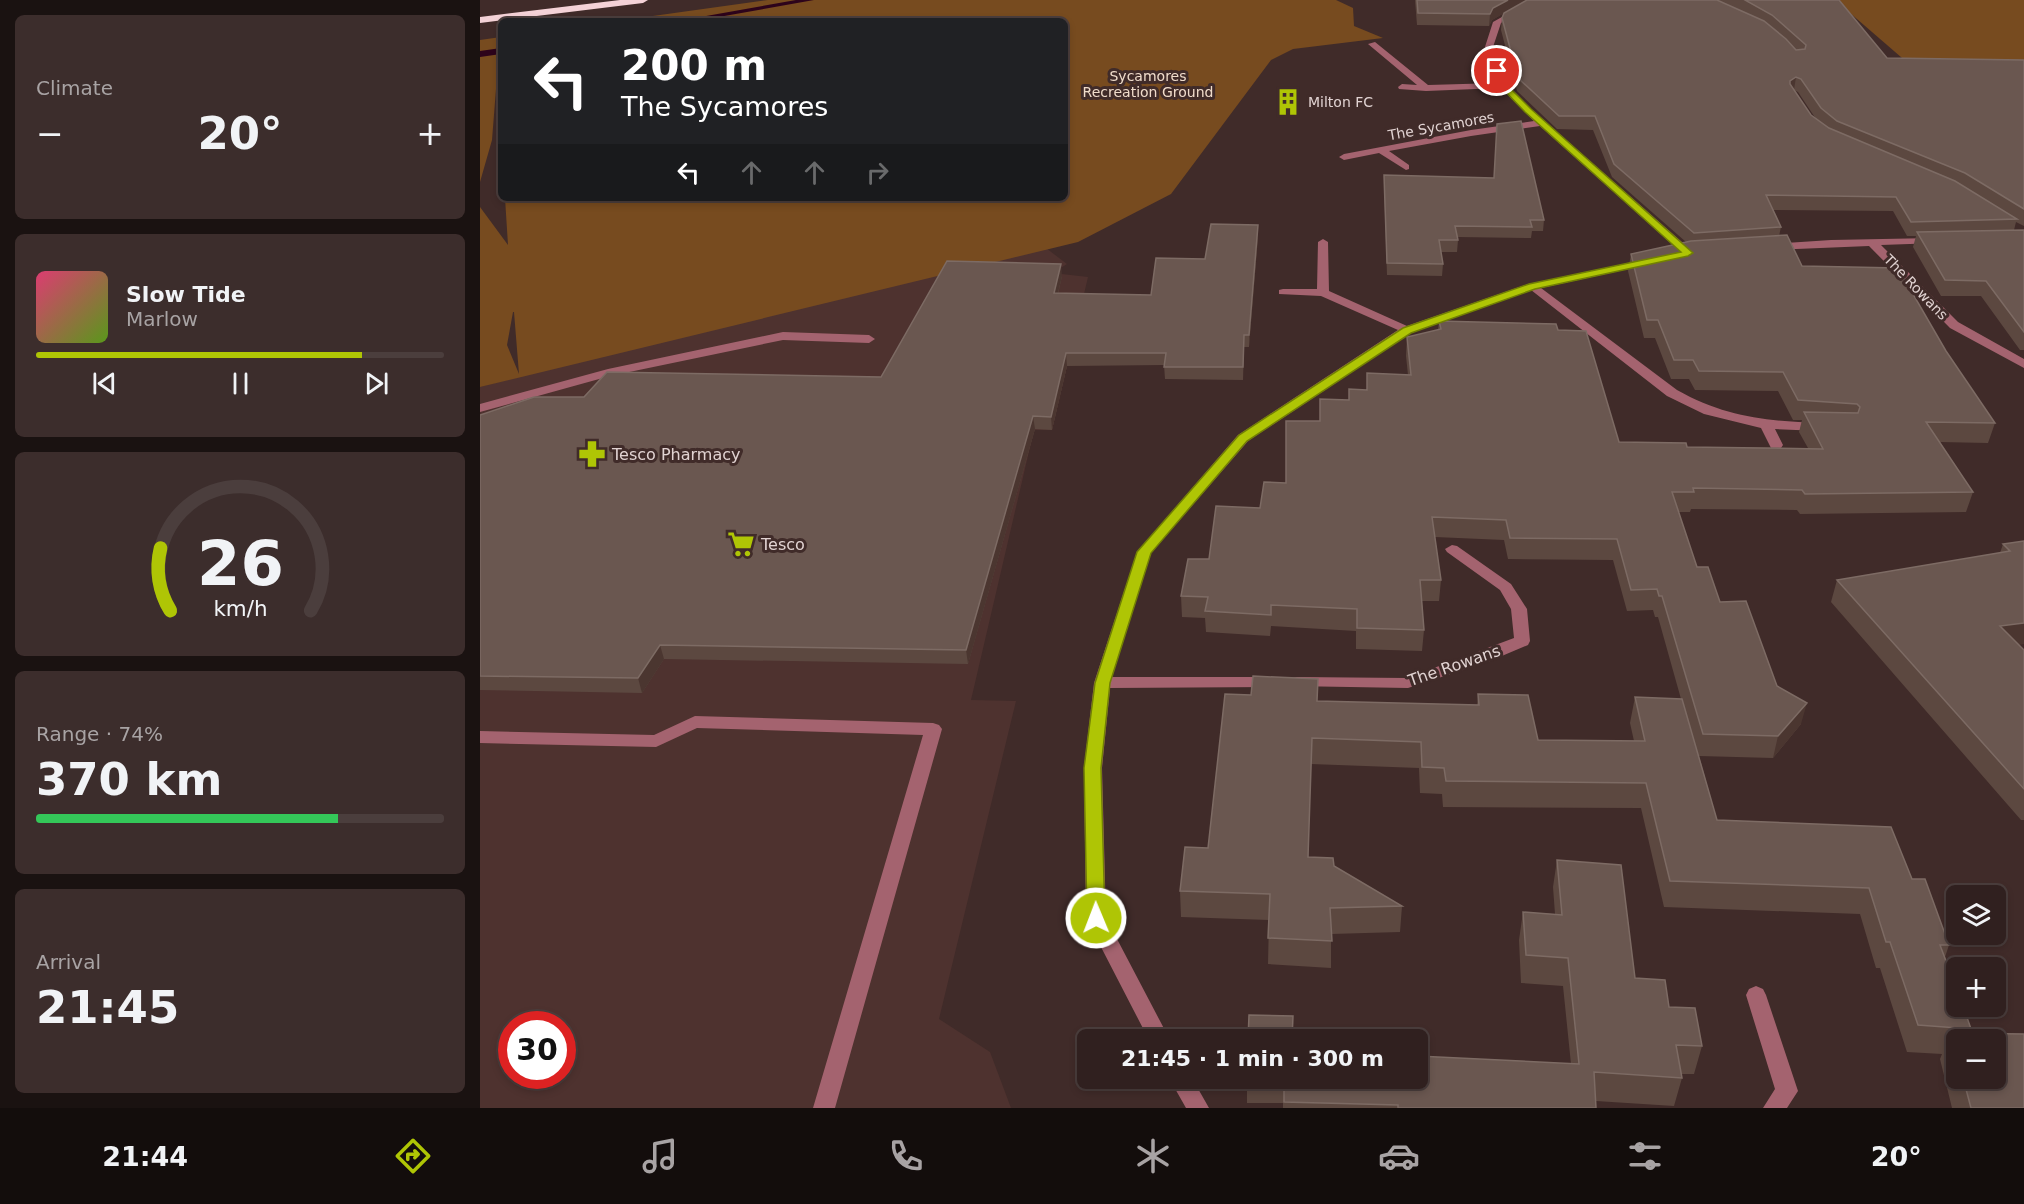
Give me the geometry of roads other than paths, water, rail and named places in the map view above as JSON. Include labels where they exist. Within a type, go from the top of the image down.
[{"type":"highway","points":[[480,20],[643,0]]},
{"type":"street","name":"The Sycamores","points":[[1532,286],[1694,253],[1543,123],[1503,85],[1488,50],[1497,22],[1538,0]]},
{"type":"street","points":[[1372,44],[1426,88]]},
{"type":"street","points":[[1402,87],[1503,85]]},
{"type":"street","name":"The Sycamores","points":[[1344,157],[1471,133],[1543,123]]},
{"type":"street","name":"The Sycamores","points":[[1380,150],[1406,167]]},
{"type":"street","name":"The Rowans","points":[[1760,248],[1872,242],[1954,241]]},
{"type":"street","points":[[1323,242],[1323,293]]},
{"type":"street","name":"The Rowans","points":[[1872,242],[1953,325],[2024,364]]},
{"type":"street","points":[[1154,1029],[1096,918],[1092,768],[1102,683],[1144,552],[1243,438],[1407,330],[1532,286],[1664,387],[1695,407],[1729,418],[1767,425],[1834,428]]},
{"type":"street","points":[[1283,292],[1323,293],[1407,330]]},
{"type":"street","points":[[480,408],[608,373],[783,336],[868,339]]},
{"type":"street","points":[[1767,425],[1776,445]]},
{"type":"street","name":"The Rowans","points":[[1102,683],[1216,681],[1408,683],[1484,657],[1522,641],[1519,609],[1506,587],[1452,549]]},
{"type":"street","points":[[480,737],[656,741],[695,722],[933,729],[824,1108]]},
{"type":"street","points":[[1756,995],[1787,1091],[1774,1108]]},
{"type":"street","points":[[1187,1089],[1198,1108]]},
{"type":"waterway","points":[[700,18],[810,0]]},
{"type":"waterway","points":[[480,54],[498,51]]},
{"type":"place","name":"Milton FC","points":[[1288,102]]},
{"type":"place","name":"Tesco Pharmacy","points":[[592,454]]},
{"type":"place","name":"Tesco","points":[[741,544]]},
{"type":"park label","name":"Sycamores Recreation Ground","points":[[1148,84]]}]
